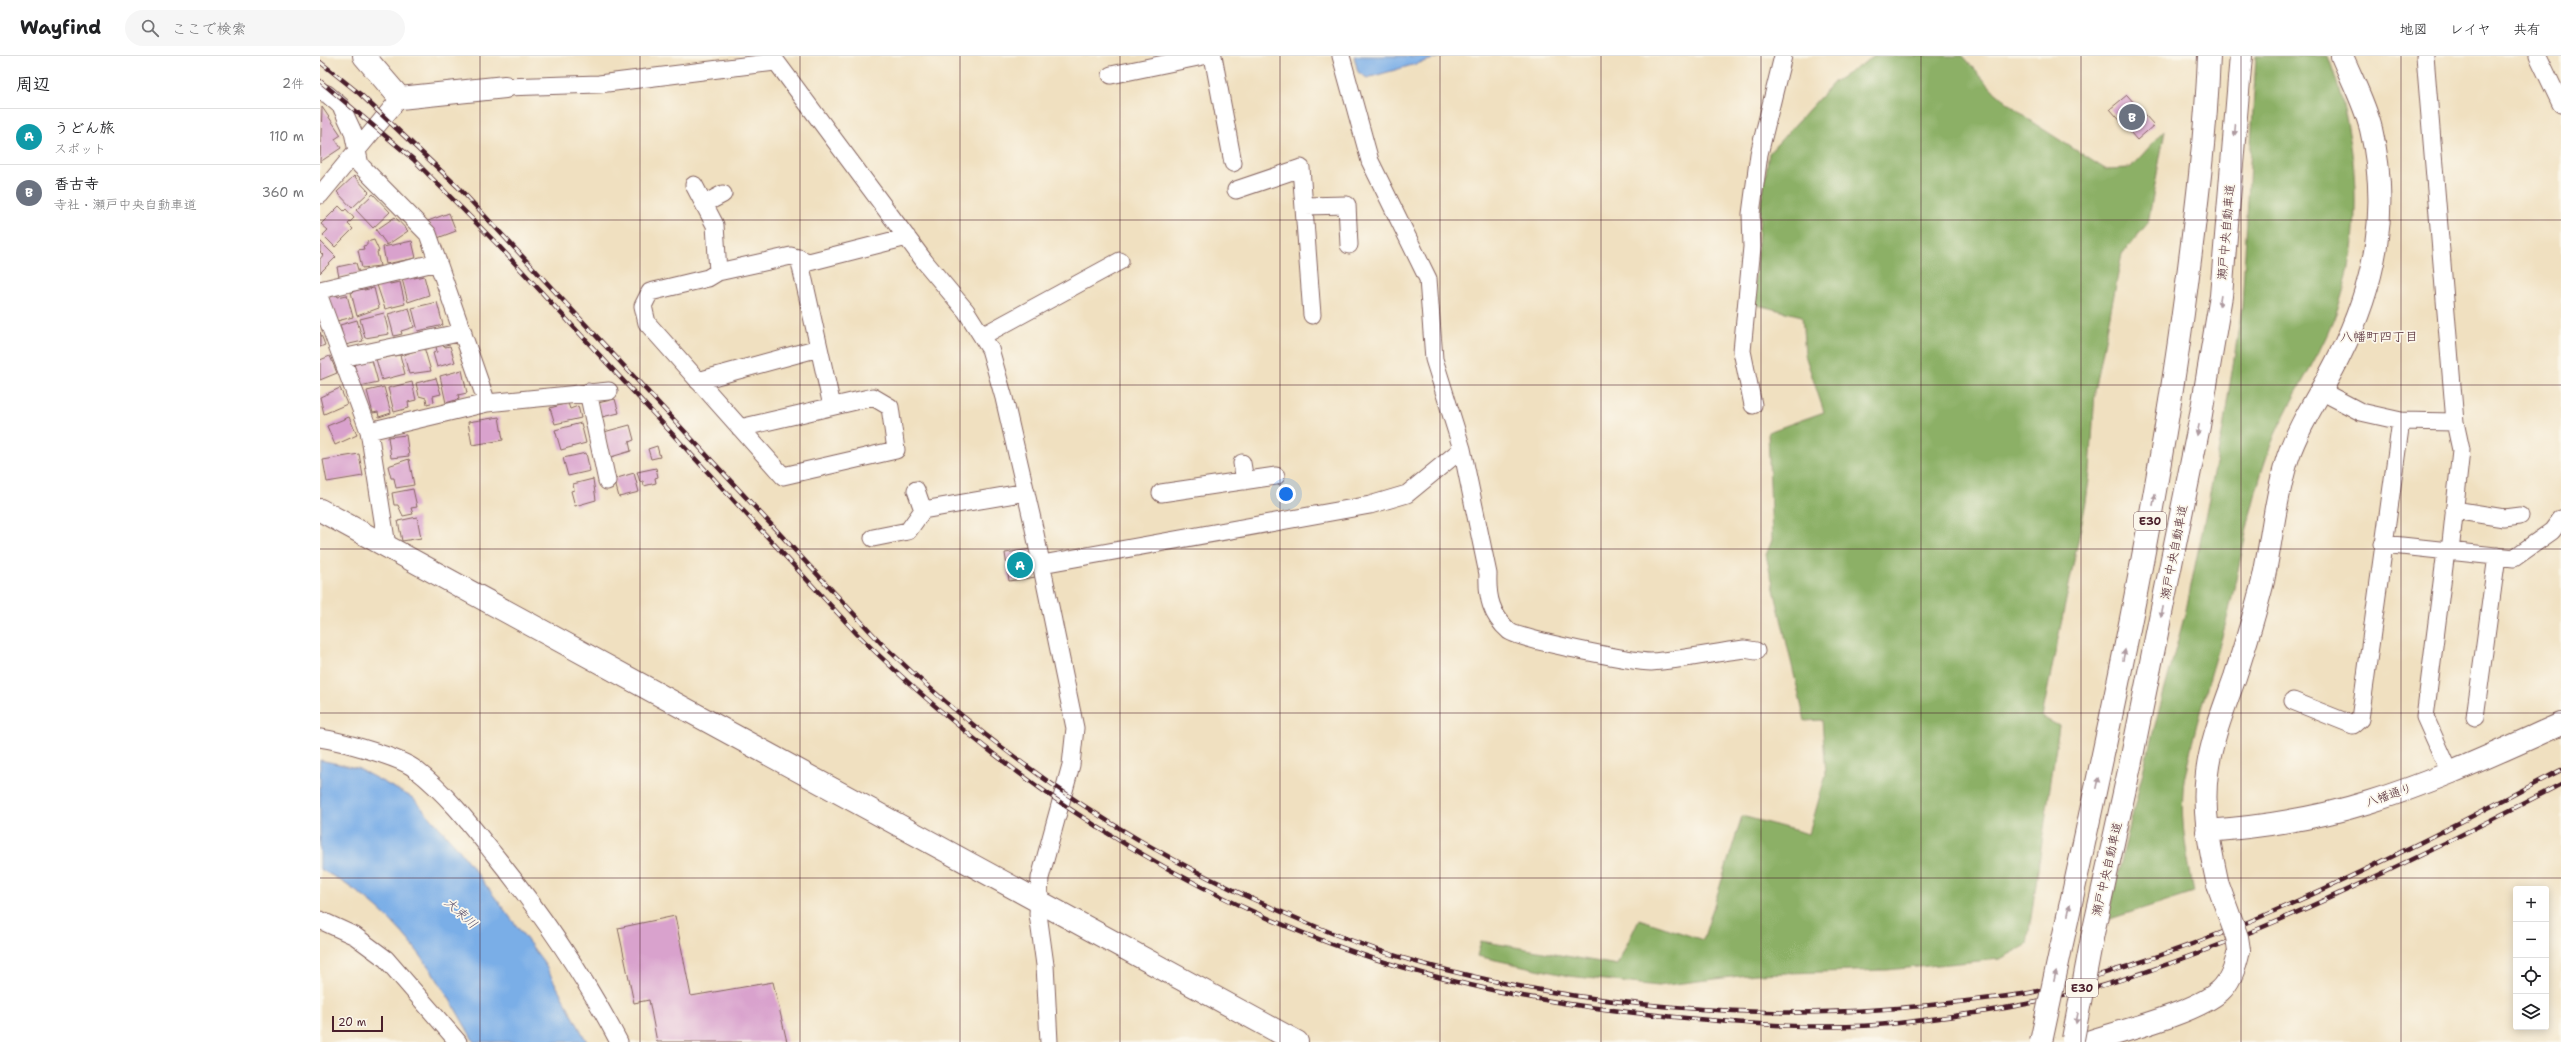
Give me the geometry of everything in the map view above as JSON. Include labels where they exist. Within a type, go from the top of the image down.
[{"type":"main road","points":[[364,56],[400,98],[505,87]]},
{"type":"main road","name":"E30","points":[[2041,1042],[2102,760],[2144,552],[2172,396],[2197,201],[2208,90],[2209,56]]},
{"type":"main road","name":"瀬戸中央自動車道","points":[[2078,1041],[2092,938],[2133,750],[2199,426],[2221,296],[2241,56]]},
{"type":"main road","points":[[2078,1041],[2120,1036],[2188,1009],[2220,991],[2232,973],[2239,950],[2237,937],[2218,885],[2208,830],[2205,788],[2210,755],[2263,580],[2281,484],[2288,457],[2353,328],[2364,301],[2373,268],[2380,206],[2378,169],[2370,128],[2342,56]]},
{"type":"main road","points":[[320,510],[1039,900],[1297,1042]]},
{"type":"main road","name":"八幡通り","points":[[2208,830],[2236,829],[2330,812],[2389,796],[2450,773],[2561,724]]},
{"type":"street","points":[[1110,75],[1203,56]]},
{"type":"street","points":[[1213,56],[1233,163]]},
{"type":"street","points":[[1341,56],[1370,161],[1428,279],[1434,359],[1462,449],[1488,574],[1487,592],[1492,610],[1510,632],[1585,651],[1650,662],[1744,649],[1756,651]]},
{"type":"street","points":[[1753,405],[1742,351],[1752,247],[1751,214],[1759,154],[1783,56]]},
{"type":"street","points":[[2425,56],[2455,422],[2461,450],[2425,717],[2450,773]]},
{"type":"street","points":[[2538,56],[2561,104]]},
{"type":"street","points":[[505,87],[599,84],[773,59],[907,237],[966,310],[990,349],[1004,398],[1026,492],[1075,728],[1071,766],[1040,878],[1039,900],[1049,1042]]},
{"type":"street","points":[[320,92],[327,94],[341,106],[354,132],[356,153],[360,165],[428,234],[487,403]]},
{"type":"street","points":[[320,195],[400,98]]},
{"type":"street","points":[[1236,190],[1301,168],[1312,315]]},
{"type":"street","points":[[694,185],[715,225],[718,272]]},
{"type":"street","points":[[704,204],[722,194]]},
{"type":"street","points":[[1305,206],[1347,205],[1349,245]]},
{"type":"street","points":[[740,428],[874,397],[890,407],[896,450],[783,476],[740,428],[698,381],[646,323],[643,306],[650,292],[708,278],[718,272],[791,256],[809,262],[907,237]]},
{"type":"street","points":[[799,258],[832,406]]},
{"type":"street","points":[[982,336],[1120,261]]},
{"type":"street","points":[[320,290],[438,262]]},
{"type":"street","points":[[320,299],[369,431],[387,546]]},
{"type":"street","points":[[342,358],[463,332]]},
{"type":"street","points":[[698,381],[819,348]]},
{"type":"street","points":[[369,431],[487,403],[609,391]]},
{"type":"street","points":[[2321,391],[2361,412],[2402,421],[2455,422]]},
{"type":"street","points":[[588,392],[607,481]]},
{"type":"street","points":[[2293,701],[2353,725],[2360,719],[2383,544],[2402,421]]},
{"type":"street","points":[[1042,564],[1370,505],[1407,494],[1462,449]]},
{"type":"street","points":[[1242,463],[1245,481]]},
{"type":"street","points":[[1161,493],[1276,476]]},
{"type":"street","points":[[916,490],[923,510]]},
{"type":"street","points":[[873,538],[908,531],[923,510],[1026,492]]},
{"type":"street","points":[[2454,510],[2504,518],[2520,516]]},
{"type":"street","points":[[2383,544],[2514,558],[2552,532],[2561,519]]},
{"type":"street","points":[[2475,718],[2497,556]]},
{"type":"street","points":[[320,738],[370,751],[414,768],[446,799],[474,828],[546,920],[598,1002],[619,1042]]},
{"type":"street","points":[[320,920],[355,936],[386,960],[458,1042]]},
{"type":"green space","points":[[1875,56],[1962,56],[1996,93],[2032,122],[2105,169],[2130,168],[2165,130],[2148,223],[2122,254],[2095,391],[2090,472],[2086,502],[2042,717],[2059,726],[2027,945],[2000,959],[1887,970],[1756,974],[1658,986],[1569,976],[1477,956],[1481,941],[1617,965],[1639,919],[1703,940],[1742,816],[1809,834],[1826,774],[1822,720],[1805,721],[1766,555],[1772,540],[1768,432],[1824,412],[1805,355],[1802,316],[1753,304],[1761,203],[1769,153],[1834,82]]},
{"type":"green space","points":[[2256,56],[2328,56],[2348,125],[2353,161],[2355,197],[2354,233],[2349,268],[2339,303],[2326,337],[2281,421],[2262,470],[2251,511],[2228,615],[2192,743],[2184,781],[2182,804],[2185,842],[2194,892],[2107,920],[2146,759],[2186,610],[2223,429],[2242,307]]},
{"type":"water","points":[[1354,56],[1444,56],[1367,78],[1358,72]]},
{"type":"water","name":"大束川","points":[[320,760],[357,768],[413,798],[457,847],[543,961],[587,1042],[474,1042],[444,990],[411,943],[392,922],[371,903],[347,885],[320,869]]},
{"type":"building","points":[[2127,95],[2154,125],[2137,140],[2110,109]]},
{"type":"building","points":[[322,107],[341,135],[335,139],[341,148],[320,162]]},
{"type":"building","points":[[354,176],[369,192],[352,208],[337,192]]},
{"type":"building","points":[[373,194],[390,212],[373,228],[356,210]]},
{"type":"building","points":[[339,206],[344,211],[346,209],[354,218],[348,224],[353,229],[335,247],[323,235],[328,230],[321,224]]},
{"type":"building","points":[[449,213],[456,231],[435,239],[428,221]]},
{"type":"building","points":[[395,217],[408,231],[387,245],[376,230]]},
{"type":"building","points":[[374,240],[379,251],[377,252],[380,266],[362,268],[358,250],[364,249],[363,246],[367,245],[367,242]]},
{"type":"building","points":[[320,241],[336,257],[320,273],[320,259],[323,255],[320,252]]},
{"type":"building","points":[[412,241],[416,258],[386,264],[383,247]]},
{"type":"building","points":[[356,263],[359,273],[339,277],[337,267]]},
{"type":"building","points":[[414,276],[414,278],[424,276],[429,295],[408,302],[402,279]]},
{"type":"building","points":[[389,281],[390,284],[400,282],[405,304],[385,309],[377,285]]},
{"type":"building","points":[[364,288],[364,290],[374,288],[379,308],[357,316],[351,292]]},
{"type":"building","points":[[337,295],[338,297],[347,295],[353,317],[337,321],[328,297]]},
{"type":"building","points":[[437,302],[443,325],[418,331],[412,308]]},
{"type":"building","points":[[409,308],[414,327],[401,331],[402,334],[394,336],[388,314]]},
{"type":"building","points":[[384,313],[389,334],[365,338],[360,319]]},
{"type":"building","points":[[357,320],[363,341],[345,345],[340,325]]},
{"type":"building","points":[[320,332],[325,345],[320,347]]},
{"type":"building","points":[[444,344],[445,347],[450,346],[455,362],[437,367],[433,353],[437,352],[436,346]]},
{"type":"building","points":[[424,347],[431,371],[409,374],[404,355]]},
{"type":"building","points":[[400,355],[405,374],[382,380],[376,359]]},
{"type":"building","points":[[330,356],[337,373],[320,380],[320,360]]},
{"type":"building","points":[[372,360],[378,382],[360,386],[354,364]]},
{"type":"building","points":[[462,370],[467,393],[458,395],[459,399],[446,403],[440,376]]},
{"type":"building","points":[[436,378],[441,394],[433,396],[434,402],[427,404],[426,398],[419,396],[416,383]]},
{"type":"building","points":[[412,382],[416,400],[408,402],[409,408],[394,412],[388,388]]},
{"type":"building","points":[[384,387],[391,413],[379,417],[378,412],[373,413],[367,391]]},
{"type":"building","points":[[340,388],[347,404],[324,414],[320,397]]},
{"type":"building","points":[[615,399],[619,413],[602,417],[598,403]]},
{"type":"building","points":[[568,403],[570,409],[578,406],[581,418],[555,424],[550,408]]},
{"type":"building","points":[[349,417],[357,435],[335,445],[327,426]]},
{"type":"building","points":[[499,417],[503,440],[472,445],[468,422]]},
{"type":"building","points":[[581,423],[586,443],[561,450],[555,430]]},
{"type":"building","points":[[630,425],[634,440],[629,442],[631,451],[611,457],[604,432]]},
{"type":"building","points":[[406,435],[409,456],[391,458],[388,437]]},
{"type":"building","points":[[657,446],[660,457],[651,459],[648,449]]},
{"type":"building","points":[[586,453],[590,471],[568,476],[563,458]]},
{"type":"building","points":[[359,454],[363,476],[327,482],[323,460]]},
{"type":"building","points":[[409,459],[414,485],[396,488],[394,478],[391,478],[388,466]]},
{"type":"building","points":[[656,468],[658,477],[655,478],[656,483],[644,486],[643,481],[640,482],[637,472]]},
{"type":"building","points":[[634,473],[639,492],[619,497],[614,479]]},
{"type":"building","points":[[593,479],[596,500],[575,506],[571,491],[574,490],[573,484]]},
{"type":"building","points":[[413,489],[417,507],[411,508],[413,514],[403,516],[398,505],[394,505],[392,493]]},
{"type":"building","points":[[417,517],[421,538],[402,541],[398,521]]},
{"type":"building","points":[[1031,549],[1036,577],[1009,581],[1005,553]]},
{"type":"building","points":[[675,916],[691,996],[773,982],[787,1042],[657,1042],[649,1000],[634,1003],[618,928]]},
{"type":"railway","points":[[320,62],[360,94],[458,187],[881,643],[926,685],[972,724],[1020,761],[1070,796],[1120,829],[1173,859],[1227,887],[1299,919],[1350,940],[1402,958],[1462,974],[1548,991],[1634,1003],[1721,1010],[1765,1012],[1870,1010],[1922,1006],[2023,994],[2107,973],[2174,951],[2241,925],[2371,867],[2561,770]]},
{"type":"railway","points":[[320,81],[413,159],[497,244],[857,634],[920,693],[986,748],[1056,799],[1128,846],[1203,888],[1282,924],[1362,955],[1445,979],[1530,998],[1646,1014],[1787,1026],[1871,1025],[1951,1017],[2020,1005],[2085,991],[2132,977],[2201,952],[2352,888],[2561,784]]},
{"type":"place","name":"香古寺","points":[[2132,117]]},
{"type":"place","name":"うどん旅","points":[[1020,565]]},
{"type":"district","name":"八幡町四丁目","points":[[2379,336]]}]
